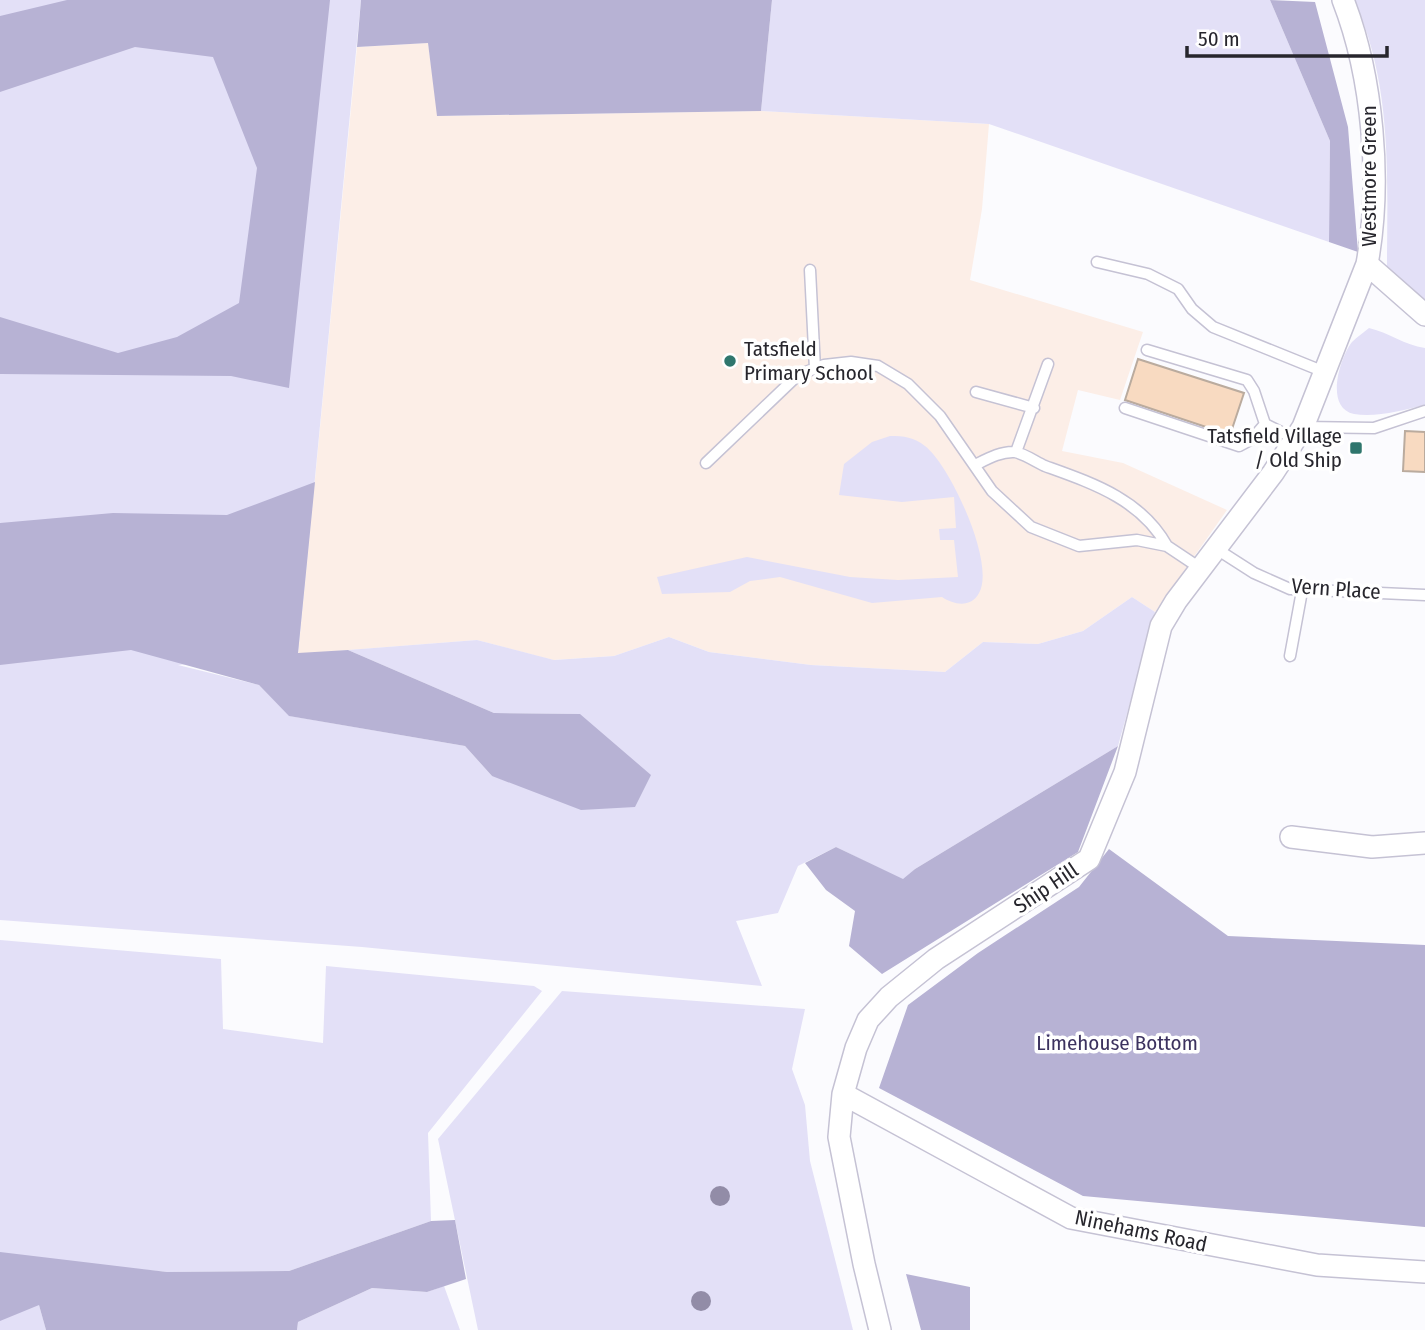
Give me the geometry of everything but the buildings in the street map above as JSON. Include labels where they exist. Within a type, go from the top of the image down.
[{"type":"street","name":"Westmore Green","points":[[1299,433],[1367,264],[1373,199],[1369,94],[1353,27],[1343,0]]},
{"type":"street","points":[[1367,264],[1425,315]]},
{"type":"street","name":"Ship Hill","points":[[880,1330],[839,1137],[843,1094],[856,1048],[868,1020],[889,997],[936,959],[1089,859],[1125,772],[1161,626],[1200,568],[1273,473],[1299,433]]},
{"type":"street","points":[[1291,837],[1373,847],[1425,844]]},
{"type":"street","name":"Ninehams Road","points":[[843,1094],[1071,1218],[1317,1265],[1425,1272]]},
{"type":"lane","points":[[1097,262],[1148,274],[1178,289],[1192,309],[1213,327],[1322,371]]},
{"type":"lane","points":[[810,270],[815,369]]},
{"type":"lane","points":[[1147,350],[1247,380],[1254,391],[1265,424]]},
{"type":"lane","points":[[706,463],[798,375],[851,362],[878,366],[908,384],[940,416],[1010,511],[1031,527],[1055,539],[1079,546],[1137,540],[1167,546],[1200,568]]},
{"type":"lane","points":[[1016,452],[1048,364]]},
{"type":"lane","points":[[976,392],[1034,408]]},
{"type":"lane","points":[[1125,408],[1239,446],[1252,439],[1265,424]]},
{"type":"lane","points":[[1265,424],[1299,433],[1374,428],[1425,411]]},
{"type":"lane","points":[[975,466],[992,456],[1016,452],[1101,487],[1129,503],[1160,533],[1167,546]]},
{"type":"lane","name":"Vern Place","points":[[1215,548],[1274,583],[1302,591],[1425,595]]},
{"type":"lane","points":[[1290,656],[1302,591]]},
{"type":"shaded area","points":[[0,0],[361,0],[298,654],[178,665],[259,685],[290,716],[465,746],[492,776],[580,714],[494,713],[348,650],[477,640],[554,660],[614,656],[669,637],[709,652],[811,665],[945,672],[983,642],[1038,644],[1083,631],[1132,597],[1155,612],[1118,746],[915,869],[903,880],[836,847],[798,866],[778,913],[736,921],[762,986],[362,947],[0,920]]},
{"type":"shaded area","points":[[772,0],[1270,0],[1330,141],[1329,242],[989,124],[761,111]]},
{"type":"shaded area","points":[[1354,0],[1425,0],[1425,310],[1387,291],[1387,180],[1383,106],[1377,70]]},
{"type":"shaded area","name":"Tatsfield Primary School","points":[[428,43],[438,116],[761,111],[989,124],[982,209],[970,280],[1143,332],[1120,400],[1078,390],[1062,451],[1123,463],[1227,510],[1155,612],[1132,597],[1083,631],[1038,644],[983,642],[945,672],[811,665],[709,652],[669,637],[614,656],[553,660],[477,640],[298,654],[357,47]]},
{"type":"shaded area","points":[[1369,328],[1425,348],[1425,405],[1389,413],[1362,415],[1345,410],[1339,402],[1337,381],[1347,349]]},
{"type":"shaded area","points":[[890,436],[909,438],[925,446],[958,493],[981,560],[983,579],[979,593],[972,601],[962,604],[942,597],[872,603],[780,577],[750,581],[730,592],[662,594],[657,577],[747,557],[850,577],[898,580],[958,577],[954,540],[940,540],[939,529],[956,528],[954,497],[902,502],[839,495],[844,464],[872,442]]},
{"type":"shaded area","points":[[0,940],[221,959],[223,1029],[323,1043],[326,966],[534,986],[542,991],[428,1133],[431,1221],[289,1271],[167,1272],[26,1258],[46,1330],[0,1330]]},
{"type":"shaded area","points":[[562,991],[805,1009],[792,1069],[805,1105],[810,1161],[853,1330],[478,1330],[438,1139]]},
{"type":"shaded area","points":[[444,1286],[460,1330],[297,1330],[298,1322],[372,1288],[427,1292]]},
{"type":"green space","points":[[67,0],[330,0],[289,388],[231,376],[0,374],[0,317],[118,353],[177,337],[239,303],[257,168],[213,57],[135,47],[0,92],[0,16]]},
{"type":"green space","points":[[361,0],[772,0],[761,111],[437,116],[428,43],[357,47]]},
{"type":"green space","points":[[1270,0],[1315,2],[1348,127],[1358,252],[1329,242],[1330,141]]},
{"type":"green space","points":[[315,482],[298,653],[348,650],[494,713],[580,714],[651,775],[635,807],[581,810],[492,776],[465,746],[289,716],[259,685],[131,650],[0,665],[0,523],[113,513],[227,515]]},
{"type":"green space","points":[[1118,746],[1078,852],[882,974],[849,946],[855,911],[826,890],[805,863],[836,847],[903,879],[915,869]]},
{"type":"green space","name":"Limehouse Bottom","points":[[1109,849],[1228,936],[1425,945],[1425,1227],[1083,1196],[879,1088],[908,1005],[978,953],[1079,887]]},
{"type":"green space","points":[[455,1220],[466,1279],[427,1292],[372,1288],[298,1322],[297,1330],[46,1330],[39,1305],[0,1321],[0,1252],[167,1272],[289,1271],[431,1221]]},
{"type":"green space","points":[[906,1274],[970,1287],[970,1330],[921,1330]]},
{"type":"place","name":"Tatsfield Primary School","points":[[730,361]]},
{"type":"place","name":"Tatsfield Village / Old Ship","points":[[1356,448]]}]
